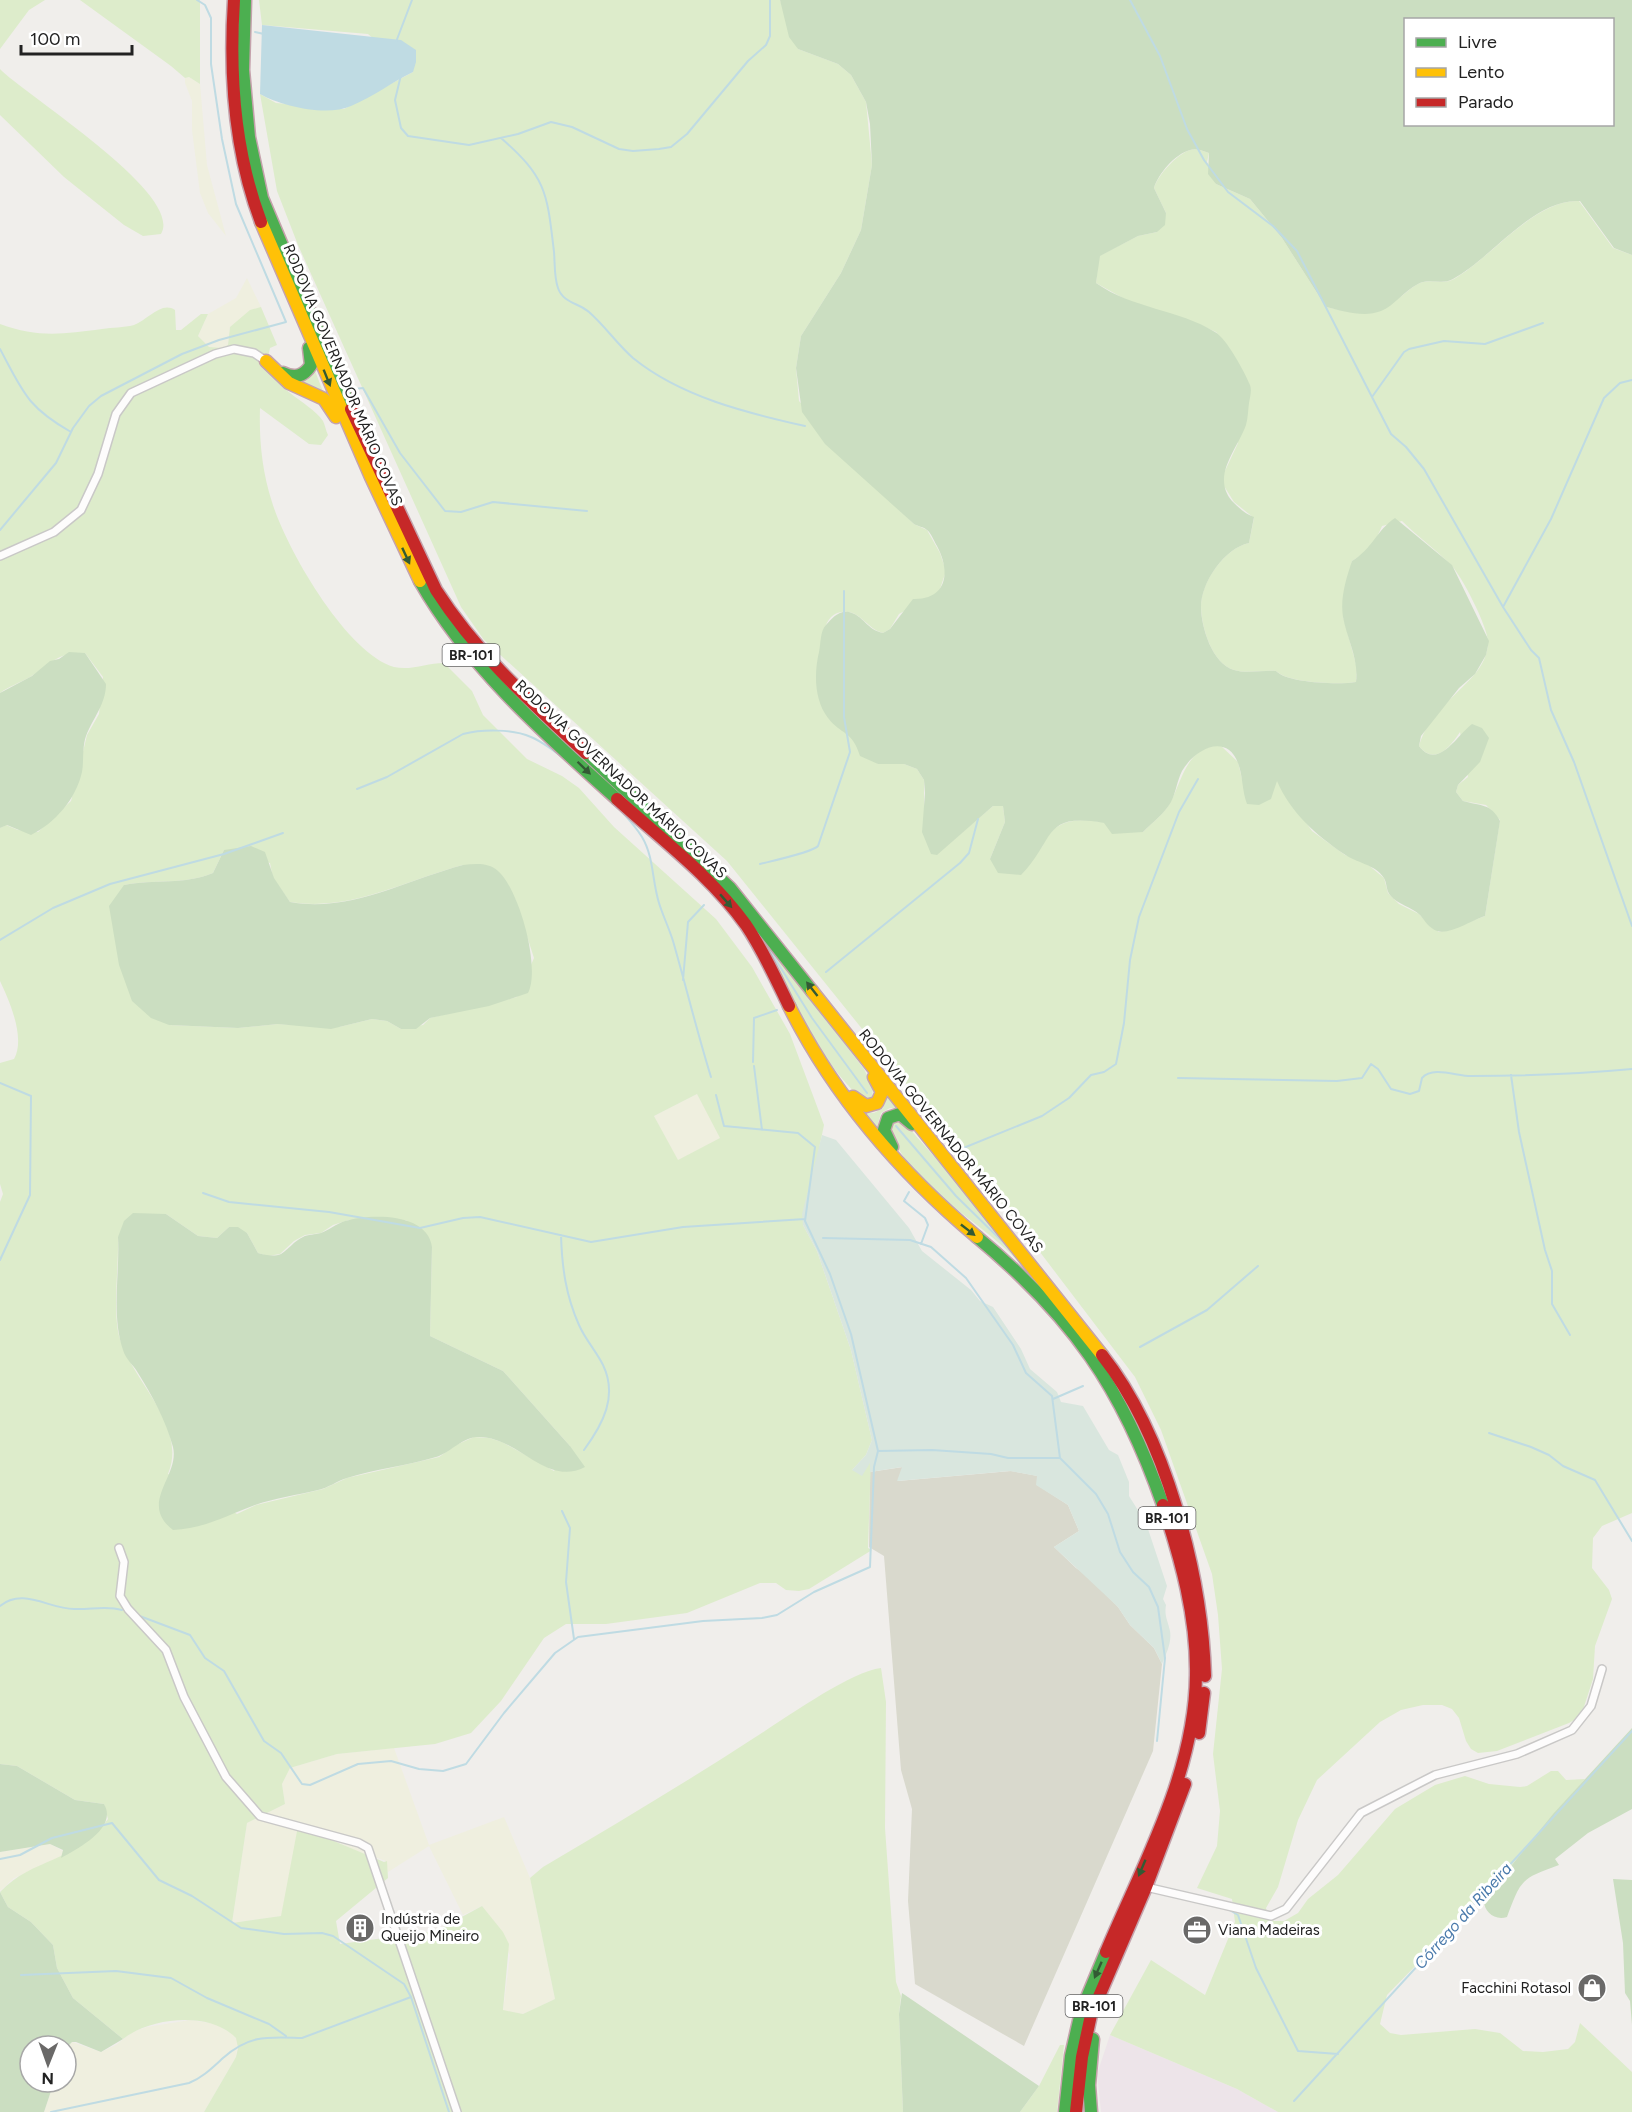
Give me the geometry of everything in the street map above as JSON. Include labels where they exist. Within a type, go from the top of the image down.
[{"type":"highway","name":"RODOVIA GOVERNADOR MÁRIO COVAS","points":[[234,0],[233,72],[243,166],[253,199],[382,502],[427,597],[460,642],[583,766],[701,873],[727,902],[754,937],[808,1043],[869,1126],[924,1192],[1023,1277],[1073,1334],[1112,1387],[1137,1437],[1174,1536],[1194,1616],[1197,1684],[1189,1745],[1178,1781],[1081,2012],[1071,2056],[1065,2112]]},
{"type":"highway","name":"RODOVIA GOVERNADOR MÁRIO COVAS","points":[[244,0],[243,52],[249,137],[262,198],[360,429],[436,590],[454,618],[496,669],[730,888],[953,1166],[1119,1380],[1161,1470],[1191,1557],[1205,1637],[1203,1711],[1191,1767],[1146,1887],[1089,2022],[1082,2057],[1076,2112]]},
{"type":"highway","points":[[266,362],[293,377],[304,374],[311,365],[311,354],[284,276]]},
{"type":"highway","points":[[266,362],[289,383],[329,404],[361,468],[382,502]]},
{"type":"highway","points":[[808,1043],[859,1102],[870,1106],[877,1103],[881,1096],[881,1088],[834,1019]]},
{"type":"highway","points":[[924,1192],[884,1130],[888,1118],[895,1114],[904,1116],[953,1166]]},
{"type":"highway","points":[[1091,2112],[1089,2073],[1095,2029],[1131,1921]]},
{"type":"street","points":[[0,556],[54,532],[81,510],[98,474],[116,414],[131,393],[215,354],[234,350],[254,353],[266,362]]},
{"type":"street","points":[[119,1548],[124,1562],[120,1596],[128,1609],[166,1650],[184,1697],[226,1777],[260,1816],[359,1843],[368,1848],[457,2112]]},
{"type":"street","points":[[1146,1887],[1271,1916],[1286,1909],[1362,1813],[1435,1775],[1516,1754],[1572,1730],[1591,1706],[1602,1669]]},
{"type":"shaded area","points":[[822,1135],[836,1140],[909,1228],[922,1251],[971,1290],[980,1301],[993,1307],[1021,1349],[1030,1369],[1057,1392],[1061,1402],[1083,1406],[1109,1450],[1118,1455],[1129,1482],[1129,1496],[1146,1523],[1167,1586],[1163,1599],[1166,1605],[1170,1640],[1162,1664],[1154,1648],[1130,1625],[1118,1607],[1054,1547],[1079,1531],[1068,1505],[1036,1485],[1037,1476],[1010,1471],[897,1481],[902,1467],[870,1472],[870,1463],[862,1476],[852,1470],[866,1455],[872,1440],[851,1350],[817,1251],[803,1225],[802,1214]]},
{"type":"shaded area","points":[[903,1467],[898,1481],[1011,1471],[1038,1476],[1037,1485],[1068,1505],[1079,1531],[1054,1547],[1088,1576],[1118,1607],[1130,1625],[1154,1648],[1162,1664],[1153,1751],[1024,2046],[915,1984],[908,1901],[912,1809],[901,1770],[884,1556],[869,1547],[870,1472]]},
{"type":"shaded area","points":[[1110,2035],[1237,2089],[1278,2112],[1101,2112],[1097,2074]]},
{"type":"green space","points":[[0,0],[45,0],[29,10],[0,49]]},
{"type":"green space","points":[[80,0],[200,0],[200,84],[189,77],[185,78]]},
{"type":"green space","points":[[259,0],[780,0],[798,49],[838,64],[851,75],[866,102],[872,165],[861,230],[841,273],[801,336],[796,368],[799,401],[873,485],[914,524],[927,530],[940,553],[946,571],[939,592],[899,614],[890,629],[883,633],[853,613],[835,614],[827,623],[823,638],[823,674],[829,719],[846,731],[878,764],[904,764],[917,769],[924,780],[924,811],[937,854],[993,806],[1003,806],[1005,822],[990,859],[1042,847],[1050,834],[1060,825],[1072,821],[1100,822],[1143,832],[1162,814],[1193,758],[1200,751],[1220,745],[1238,762],[1242,779],[1277,780],[1312,831],[1345,855],[1366,863],[1384,878],[1388,893],[1399,904],[1419,914],[1431,927],[1439,932],[1485,916],[1500,820],[1486,805],[1463,801],[1456,792],[1458,785],[1468,777],[1460,732],[1442,752],[1431,754],[1419,746],[1434,717],[1477,671],[1487,651],[1488,642],[1484,625],[1461,578],[1450,564],[1402,521],[1382,526],[1370,546],[1352,561],[1343,616],[1357,668],[1356,682],[1302,681],[1276,671],[1244,672],[1226,666],[1209,643],[1203,624],[1201,606],[1205,587],[1216,567],[1231,552],[1249,543],[1254,518],[1234,502],[1224,486],[1224,473],[1238,443],[1235,359],[1216,332],[1130,302],[1096,283],[1099,256],[1138,236],[1157,232],[1166,213],[1154,188],[1156,183],[1174,160],[1185,152],[1195,149],[1209,153],[1207,162],[1216,184],[1250,199],[1282,238],[1326,307],[1354,312],[1370,311],[1387,305],[1423,282],[1450,281],[1530,219],[1546,209],[1563,203],[1579,201],[1613,248],[1632,255],[1632,1513],[1602,1526],[1593,1538],[1592,1568],[1609,1590],[1612,1599],[1595,1646],[1593,1679],[1581,1716],[1569,1723],[1497,1751],[1478,1753],[1471,1749],[1466,1741],[1459,1718],[1452,1709],[1442,1705],[1423,1705],[1401,1710],[1380,1722],[1317,1780],[1298,1820],[1278,1887],[1266,1908],[1268,1916],[1274,1921],[1284,1921],[1298,1913],[1308,1899],[1338,1875],[1395,1809],[1435,1785],[1465,1776],[1489,1784],[1520,1787],[1527,1786],[1551,1771],[1558,1771],[1566,1780],[1585,1779],[1498,1881],[1463,1913],[1455,1925],[1387,1995],[1380,2024],[1390,2033],[1401,2035],[1475,2029],[1500,2033],[1523,2051],[1543,2052],[1568,2049],[1575,2042],[1580,2023],[1632,2072],[1632,2112],[1278,2112],[1237,2089],[1110,2035],[1151,1960],[1205,1995],[1235,1922],[1232,1899],[1197,1888],[1217,1846],[1220,1811],[1213,1754],[1222,1669],[1218,1615],[1212,1574],[1161,1430],[1135,1377],[1011,1214],[727,861],[484,640],[461,607],[298,245],[277,191],[260,94],[276,103],[344,109],[413,72],[368,34],[262,25]]},
{"type":"green space","points":[[780,0],[1632,0],[1632,255],[1614,248],[1580,201],[1563,203],[1546,209],[1530,219],[1483,258],[1453,279],[1422,282],[1408,290],[1386,309],[1361,314],[1326,307],[1282,238],[1250,199],[1216,184],[1208,174],[1209,153],[1195,149],[1184,152],[1173,160],[1163,171],[1154,188],[1166,213],[1165,225],[1157,232],[1138,236],[1100,256],[1096,283],[1110,292],[1186,318],[1215,332],[1230,348],[1250,385],[1251,394],[1246,425],[1228,463],[1224,482],[1226,492],[1232,501],[1254,517],[1249,543],[1231,552],[1216,568],[1205,587],[1201,607],[1209,643],[1226,666],[1244,672],[1276,671],[1302,681],[1356,682],[1354,657],[1342,610],[1344,589],[1352,561],[1365,551],[1395,518],[1452,565],[1489,641],[1486,655],[1475,674],[1459,688],[1421,736],[1419,746],[1426,753],[1433,755],[1440,753],[1472,724],[1482,728],[1489,738],[1480,762],[1458,785],[1456,792],[1463,801],[1489,808],[1500,821],[1485,916],[1448,931],[1434,930],[1417,912],[1393,898],[1380,873],[1344,854],[1314,831],[1289,803],[1277,781],[1271,799],[1259,805],[1247,804],[1238,763],[1226,748],[1218,746],[1202,751],[1187,763],[1168,806],[1143,832],[1112,834],[1104,823],[1069,822],[1059,825],[1052,832],[1021,875],[998,873],[990,859],[1005,822],[1003,806],[993,806],[937,855],[931,854],[922,832],[924,780],[917,769],[904,764],[878,764],[860,756],[850,737],[837,727],[823,711],[816,686],[816,669],[822,634],[833,618],[842,612],[849,612],[858,616],[873,629],[883,633],[890,629],[913,599],[933,595],[939,590],[945,574],[941,556],[928,531],[914,524],[825,444],[802,412],[796,368],[801,336],[841,273],[861,230],[872,165],[870,124],[866,102],[851,75],[838,64],[798,49],[789,37]]},
{"type":"green space","points":[[0,69],[99,146],[127,171],[149,195],[162,216],[161,234],[143,236],[124,225],[64,177],[0,115]]},
{"type":"green space","points":[[189,77],[200,84],[207,165],[226,236],[208,213],[200,193],[192,130],[192,101],[185,83],[185,78]]},
{"type":"green space","points":[[247,278],[261,307],[230,327],[228,345],[222,348],[209,348],[198,336],[208,314],[236,298]]},
{"type":"green space","points":[[261,307],[277,345],[270,348],[269,361],[272,373],[278,382],[316,413],[323,421],[328,435],[321,445],[309,444],[260,408],[260,432],[266,479],[279,522],[304,571],[338,621],[376,658],[394,667],[407,668],[444,663],[472,691],[483,715],[527,759],[562,776],[579,788],[614,827],[716,919],[752,967],[790,1034],[824,1125],[803,1225],[817,1251],[851,1350],[872,1440],[866,1455],[852,1470],[871,1459],[868,1548],[872,1550],[809,1589],[786,1590],[776,1583],[760,1583],[687,1613],[606,1624],[566,1624],[544,1638],[501,1701],[471,1733],[435,1744],[337,1754],[290,1768],[282,1784],[285,1804],[247,1823],[232,1923],[281,1916],[298,1826],[384,1862],[387,1861],[388,1878],[336,1921],[340,1944],[436,1931],[482,1906],[503,1932],[509,1944],[503,2010],[523,2014],[555,1999],[530,1878],[543,1867],[676,1788],[834,1687],[868,1671],[881,1668],[886,1702],[885,1828],[896,1982],[901,1996],[899,2014],[903,2112],[204,2112],[236,2057],[238,2048],[236,2038],[225,2029],[211,2024],[180,2020],[149,2026],[123,2039],[73,1998],[57,1968],[53,1945],[31,1922],[8,1907],[0,1892],[26,1872],[82,1844],[95,1834],[108,1819],[104,1804],[75,1800],[17,1766],[0,1764],[0,1202],[3,1194],[0,1184],[0,1063],[14,1059],[18,1041],[15,1019],[0,981],[0,828],[6,825],[18,830],[38,832],[71,801],[87,735],[99,714],[103,677],[85,653],[68,654],[0,693],[0,324],[39,333],[75,332],[134,325],[160,309],[170,308],[175,310],[176,330],[181,330],[201,314],[208,314],[198,336],[209,347],[222,348],[228,345],[230,327],[250,310]],"holes":[[[224,850],[270,863],[273,878],[290,902],[313,904],[357,899],[463,865],[515,899],[534,958],[517,997],[430,1018],[423,1025],[401,1029],[387,1021],[372,1019],[339,1027],[278,1024],[238,1028],[169,1025],[124,885],[202,877],[213,873]],[[697,1094],[720,1138],[678,1160],[654,1116]],[[166,1214],[198,1236],[217,1238],[229,1227],[247,1233],[258,1253],[268,1256],[280,1254],[294,1241],[305,1235],[321,1233],[333,1225],[349,1220],[406,1220],[432,1247],[430,1336],[503,1371],[570,1446],[554,1471],[502,1442],[474,1437],[456,1445],[439,1457],[347,1478],[323,1489],[256,1505],[237,1514],[168,1474],[172,1456],[171,1439],[165,1422],[120,1339],[116,1317],[118,1237]]]},
{"type":"green space","points":[[315,371],[324,394],[296,382]]},
{"type":"green space","points":[[69,652],[85,653],[106,684],[102,704],[85,740],[83,768],[79,782],[70,801],[40,830],[31,835],[7,825],[0,828],[0,693],[32,676],[50,661],[59,659]]},
{"type":"green space","points":[[251,846],[265,852],[274,878],[290,902],[312,904],[356,899],[463,865],[481,864],[494,868],[506,880],[526,929],[532,966],[528,993],[489,1006],[430,1018],[416,1029],[401,1029],[387,1021],[372,1019],[331,1029],[278,1024],[238,1028],[169,1025],[151,1018],[132,1001],[119,965],[109,906],[124,885],[202,877],[213,873],[224,850]]},
{"type":"green space","points":[[755,927],[864,1069],[873,1088],[872,1098],[866,1100],[850,1088],[819,1046]]},
{"type":"green space","points":[[888,1093],[900,1109],[890,1108],[881,1113],[877,1127],[864,1112],[874,1113],[883,1108]]},
{"type":"green space","points":[[697,1094],[721,1138],[677,1161],[654,1116]]},
{"type":"green space","points":[[899,1120],[908,1127],[978,1206],[1041,1286],[1005,1248],[937,1193],[909,1165],[890,1131],[894,1121]]},
{"type":"green space","points":[[133,1213],[166,1214],[198,1236],[217,1238],[229,1227],[238,1227],[247,1233],[258,1253],[272,1256],[281,1254],[305,1236],[321,1233],[342,1222],[356,1218],[397,1218],[421,1227],[432,1247],[430,1336],[503,1371],[570,1446],[585,1467],[571,1472],[557,1471],[505,1443],[491,1438],[476,1437],[465,1440],[436,1457],[357,1475],[322,1489],[270,1500],[205,1524],[173,1530],[163,1520],[159,1510],[159,1500],[174,1458],[173,1447],[153,1399],[124,1353],[117,1323],[118,1237],[124,1221]]},
{"type":"green space","points":[[1632,1728],[1632,1809],[1588,1833],[1555,1859],[1559,1865],[1536,1874],[1524,1882],[1519,1888],[1507,1917],[1497,1918],[1489,1913],[1484,1905],[1487,1890],[1499,1881],[1553,1814]]},
{"type":"green space","points":[[394,1748],[429,1845],[504,1817],[530,1878],[555,1999],[523,2014],[503,2011],[510,1955],[482,1906],[463,1915],[429,1846],[388,1872],[386,1861],[353,1850],[333,1839],[281,1916],[232,1923],[247,1823],[285,1804],[282,1784],[290,1768],[337,1754]]},
{"type":"green space","points":[[0,1764],[17,1766],[75,1800],[104,1804],[107,1813],[106,1821],[86,1843],[61,1858],[63,1850],[50,1844],[0,1852]]},
{"type":"green space","points":[[50,1844],[63,1851],[61,1858],[14,1878],[0,1891],[0,1852]]},
{"type":"green space","points":[[1613,1879],[1632,1880],[1632,2025],[1630,2001],[1625,1993],[1623,1943]]},
{"type":"green space","points":[[0,1892],[8,1907],[31,1922],[53,1945],[57,1968],[73,1998],[123,2039],[101,2052],[78,2043],[78,2034],[18,2034],[18,2094],[50,2094],[44,2112],[0,2112]]},
{"type":"green space","points":[[902,1993],[1039,2086],[1020,2112],[903,2112],[899,2014]]},
{"type":"green space","points":[[190,2020],[216,2024],[233,2034],[238,2041],[236,2057],[204,2112],[44,2112],[50,2094],[78,2094],[78,2044],[101,2052],[116,2045],[132,2032],[147,2027]]},
{"type":"green space","points":[[1060,2045],[1064,2045],[1057,2112],[1020,2112],[1039,2086]]},
{"type":"water","points":[[262,25],[401,40],[416,50],[416,62],[413,72],[351,106],[330,110],[304,109],[260,94]]},
{"type":"waterway","points":[[0,530],[56,463],[73,428],[89,406],[101,396],[182,354],[219,340],[286,322],[236,204],[222,139],[211,64],[211,18],[205,5],[197,0]]},
{"type":"waterway","points":[[396,42],[412,0]]},
{"type":"waterway","points":[[401,75],[395,100],[401,128],[408,136],[469,145],[518,134],[551,122],[572,127],[619,149],[633,151],[671,147],[687,134],[748,61],[766,45],[770,36],[770,0]]},
{"type":"waterway","points":[[1130,0],[1160,56],[1187,129],[1204,160],[1228,192],[1273,226],[1297,251],[1391,434],[1406,447],[1424,469],[1503,607],[1531,650],[1539,658],[1551,710],[1574,762],[1632,926]]},
{"type":"waterway","points":[[255,32],[264,34]]},
{"type":"waterway","points":[[501,138],[528,164],[542,188],[549,215],[558,288],[567,300],[589,312],[633,358],[672,383],[715,402],[805,426]]},
{"type":"waterway","points":[[1372,397],[1404,352],[1409,349],[1444,341],[1485,344],[1543,323]]},
{"type":"waterway","points":[[0,349],[21,388],[35,406],[71,432]]},
{"type":"waterway","points":[[1503,607],[1551,519],[1604,398],[1620,383],[1632,380]]},
{"type":"waterway","points":[[354,389],[363,388],[400,453],[445,511],[461,512],[493,502],[587,511]]},
{"type":"waterway","points":[[760,864],[801,854],[818,846],[850,752],[844,717],[844,591]]},
{"type":"waterway","points":[[357,789],[387,777],[463,734],[479,731],[506,731],[531,737],[574,767],[622,812],[646,845],[659,903],[673,941],[711,1077]]},
{"type":"waterway","points":[[956,1151],[1042,1116],[1069,1098],[1091,1075],[1104,1072],[1116,1064],[1124,1023],[1130,960],[1139,917],[1179,812],[1198,779]]},
{"type":"waterway","points":[[826,972],[960,863],[969,853],[978,819]]},
{"type":"waterway","points":[[0,940],[53,908],[110,884],[224,854],[283,833]]},
{"type":"waterway","points":[[683,980],[688,922],[704,905]]},
{"type":"waterway","points":[[767,946],[812,1018],[867,1093]]},
{"type":"waterway","points":[[753,1062],[754,1018],[777,1010]]},
{"type":"waterway","points":[[1178,1078],[1337,1081],[1362,1078],[1371,1064],[1378,1069],[1391,1089],[1410,1094],[1419,1091],[1422,1078],[1427,1074],[1438,1072],[1471,1076],[1511,1076],[1632,1069]]},
{"type":"waterway","points":[[754,1066],[762,1130]]},
{"type":"waterway","points":[[1511,1075],[1519,1132],[1545,1250],[1552,1271],[1552,1304],[1570,1335]]},
{"type":"waterway","points":[[0,1083],[31,1096],[30,1195],[0,1260]]},
{"type":"waterway","points":[[137,1615],[190,1635],[205,1658],[224,1671],[264,1741],[281,1753],[302,1784],[310,1785],[358,1764],[391,1761],[419,1769],[443,1771],[466,1764],[504,1713],[555,1653],[578,1637],[703,1621],[777,1615],[814,1592],[870,1567],[874,1467],[878,1451],[851,1334],[830,1274],[805,1221],[815,1147],[798,1133],[724,1126],[716,1095]]},
{"type":"waterway","points":[[896,1126],[956,1196],[1008,1247]]},
{"type":"waterway","points":[[909,1192],[904,1201],[925,1218],[928,1225],[921,1244]]},
{"type":"waterway","points":[[203,1193],[229,1202],[329,1212],[420,1228],[463,1218],[480,1217],[591,1242],[683,1227],[805,1219]]},
{"type":"waterway","points":[[561,1235],[564,1270],[571,1303],[581,1330],[603,1365],[609,1388],[609,1399],[602,1420],[584,1450]]},
{"type":"waterway","points":[[823,1238],[910,1240],[931,1247],[966,1278],[1013,1345],[1026,1373],[1052,1396],[1060,1458],[1096,1494],[1108,1514],[1120,1552],[1133,1572],[1149,1587],[1158,1607],[1165,1658],[1157,1741]]},
{"type":"waterway","points":[[1140,1347],[1207,1310],[1258,1266]]},
{"type":"waterway","points":[[1053,1399],[1083,1386]]},
{"type":"waterway","points":[[1489,1433],[1531,1447],[1549,1455],[1563,1466],[1595,1480],[1632,1541]]},
{"type":"waterway","points":[[878,1451],[932,1450],[991,1454],[1008,1458],[1059,1458]]},
{"type":"waterway","points":[[562,1511],[570,1528],[566,1582],[574,1639]]},
{"type":"waterway","points":[[0,1606],[18,1598],[65,1608],[122,1610]]},
{"type":"waterway","name":"Córrego da Ribeira","points":[[1294,2101],[1632,1731]]},
{"type":"waterway","points":[[0,1859],[20,1855],[52,1838],[112,1823],[159,1880],[192,1896],[241,1928],[284,1934],[322,1933],[333,1936],[404,1984],[411,1997],[449,2112]]},
{"type":"waterway","points":[[1226,1908],[1238,1915],[1256,1968],[1298,2051],[1338,2054]]},
{"type":"waterway","points":[[21,1975],[116,1971],[171,1978],[207,1998],[269,2024],[286,2036]]},
{"type":"waterway","points":[[51,2112],[189,2083],[203,2076],[233,2050],[251,2041],[270,2038],[302,2038],[411,1997]]},
{"type":"traffic: fast","points":[[245,0],[243,70],[249,137],[262,198],[351,409]]},
{"type":"traffic: fast","points":[[283,373],[295,376],[305,372],[311,365],[309,348]]},
{"type":"traffic: fast","points":[[420,581],[439,612],[484,670],[536,724],[617,799]]},
{"type":"traffic: fast","points":[[586,753],[730,888],[812,991]]},
{"type":"traffic: fast","points":[[892,1147],[884,1130],[888,1118],[900,1114],[912,1124]]},
{"type":"traffic: fast","points":[[977,1237],[1041,1296],[1091,1357],[1130,1425],[1163,1505]]},
{"type":"traffic: fast","points":[[1065,2112],[1071,2056],[1081,2012],[1106,1952]]},
{"type":"traffic: fast","points":[[1091,2112],[1089,2085],[1093,2039]]},
{"type":"traffic: slow","points":[[261,222],[371,477],[420,581]]},
{"type":"traffic: slow","points":[[266,361],[289,383],[324,399],[336,417]]},
{"type":"traffic: slow","points":[[812,991],[1102,1355]]},
{"type":"traffic: slow","points":[[789,1006],[827,1071],[871,1131],[922,1187],[977,1237]]},
{"type":"traffic: slow","points":[[853,1097],[866,1106],[877,1103],[882,1092],[874,1077]]},
{"type":"traffic: jam","points":[[234,0],[232,56],[239,140],[261,222]]},
{"type":"traffic: jam","points":[[351,409],[436,590],[487,656],[525,696],[586,753]]},
{"type":"traffic: jam","points":[[617,799],[685,859],[732,907],[758,944],[789,1006]]},
{"type":"traffic: jam","points":[[1102,1355],[1125,1388],[1145,1425],[1176,1508],[1197,1595],[1205,1676]]},
{"type":"traffic: jam","points":[[1106,1952],[1150,1852],[1177,1783],[1187,1747],[1193,1711],[1196,1653],[1191,1610],[1182,1568],[1163,1505]]},
{"type":"traffic: jam","points":[[1199,1733],[1204,1693]]},
{"type":"traffic: jam","points":[[1076,2112],[1082,2057],[1091,2015],[1146,1887],[1185,1784]]},
{"type":"place","name":"Indústria de Queijo Mineiro","points":[[360,1928]]},
{"type":"place","name":"Viana Madeiras","points":[[1197,1930]]},
{"type":"place","name":"Facchini Rotasol","points":[[1592,1988]]}]
